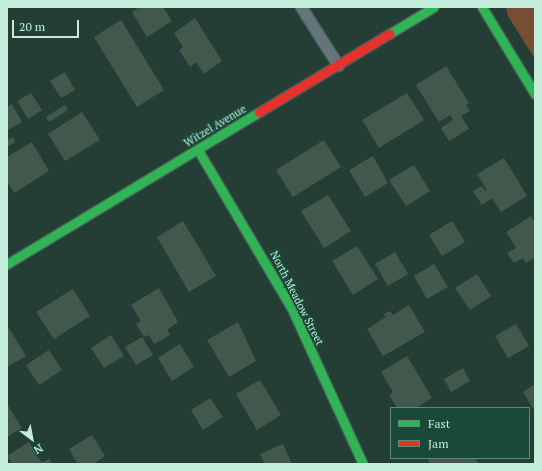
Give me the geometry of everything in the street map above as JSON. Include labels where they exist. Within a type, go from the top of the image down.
[{"type":"main road","name":"Witzel Avenue","points":[[7,264],[434,7]]},
{"type":"main road","points":[[482,7],[535,94]]},
{"type":"main road","name":"North Meadow Street","points":[[198,150],[291,307],[363,464]]},
{"type":"lane","points":[[302,7],[338,65]]},
{"type":"shaded area","points":[[506,7],[535,7],[535,59],[508,16]]},
{"type":"building","points":[[140,7],[163,7],[172,21],[147,37],[132,12]]},
{"type":"building","points":[[195,18],[222,61],[204,74],[196,62],[190,67],[179,50],[183,47],[174,33]]},
{"type":"building","points":[[121,20],[164,90],[137,107],[94,37]]},
{"type":"building","points":[[446,66],[469,103],[466,105],[470,111],[461,116],[469,129],[449,141],[441,128],[453,120],[450,115],[439,122],[416,85]]},
{"type":"building","points":[[65,72],[75,90],[61,98],[50,81]]},
{"type":"building","points":[[31,93],[42,110],[28,119],[17,101]]},
{"type":"building","points":[[407,93],[424,120],[379,148],[362,120]]},
{"type":"building","points":[[12,104],[22,122],[8,130],[7,107]]},
{"type":"building","points":[[65,105],[68,110],[49,122],[46,117]]},
{"type":"building","points":[[82,112],[100,140],[65,161],[48,134]]},
{"type":"building","points":[[13,137],[15,142],[7,147],[7,140]]},
{"type":"building","points":[[324,140],[341,167],[293,197],[276,170]]},
{"type":"building","points":[[32,142],[49,171],[14,193],[7,181],[7,157]]},
{"type":"building","points":[[373,156],[388,183],[365,197],[349,170]]},
{"type":"building","points":[[504,158],[527,196],[501,212],[492,198],[482,205],[473,191],[482,186],[485,191],[487,190],[477,174]]},
{"type":"building","points":[[414,165],[430,191],[406,206],[389,180]]},
{"type":"building","points":[[328,195],[351,231],[324,248],[301,211]]},
{"type":"building","points":[[531,216],[535,222],[535,257],[526,263],[523,258],[514,263],[507,253],[516,248],[506,232]]},
{"type":"building","points":[[183,221],[216,276],[189,292],[157,237]]},
{"type":"building","points":[[452,221],[465,242],[442,256],[429,235]]},
{"type":"building","points":[[357,246],[378,279],[353,295],[332,261]]},
{"type":"building","points":[[395,252],[408,274],[388,286],[375,264]]},
{"type":"building","points":[[434,264],[448,287],[427,299],[414,276]]},
{"type":"building","points":[[477,274],[491,296],[470,310],[455,288]]},
{"type":"building","points":[[159,288],[178,322],[167,330],[170,335],[154,344],[149,335],[144,337],[136,324],[141,321],[131,305]]},
{"type":"building","points":[[73,289],[90,316],[54,339],[36,312]]},
{"type":"building","points":[[409,305],[425,332],[383,356],[367,329],[386,317],[384,314],[390,311],[393,315]]},
{"type":"building","points":[[238,322],[256,361],[229,377],[207,340]]},
{"type":"building","points":[[516,324],[529,346],[508,358],[495,336]]},
{"type":"building","points":[[9,328],[26,356],[7,367],[7,329]]},
{"type":"building","points":[[111,335],[124,356],[104,368],[91,348]]},
{"type":"building","points":[[142,337],[153,355],[136,365],[125,347]]},
{"type":"building","points":[[180,344],[194,367],[172,381],[158,358]]},
{"type":"building","points":[[49,350],[62,370],[39,385],[26,365]]},
{"type":"building","points":[[407,356],[432,398],[418,407],[396,407],[389,395],[393,392],[381,372]]},
{"type":"building","points":[[463,368],[470,381],[451,392],[444,379]]},
{"type":"building","points":[[260,380],[281,415],[257,430],[236,394]]},
{"type":"building","points":[[535,384],[535,412],[523,392]]},
{"type":"building","points":[[210,398],[223,417],[203,430],[191,410]]},
{"type":"building","points":[[7,404],[22,428],[7,437]]},
{"type":"building","points":[[92,435],[105,456],[93,464],[78,464],[69,449]]},
{"type":"building","points":[[29,442],[42,463],[49,459],[52,464],[12,464],[7,456]]},
{"type":"building","points":[[283,444],[292,464],[265,464],[260,454]]},
{"type":"building","points":[[428,459],[476,459],[479,464],[430,464]]},
{"type":"traffic: fast","points":[[389,34],[434,7]]},
{"type":"traffic: fast","points":[[482,7],[535,94]]},
{"type":"traffic: fast","points":[[7,264],[259,112]]},
{"type":"traffic: fast","points":[[198,150],[291,307],[363,464]]},
{"type":"traffic: jam","points":[[259,112],[389,34]]}]
